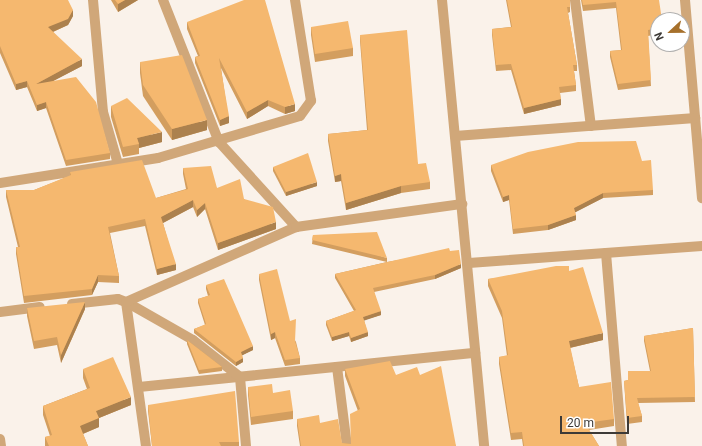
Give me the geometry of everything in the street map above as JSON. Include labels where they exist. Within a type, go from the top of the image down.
[{"type":"street","points":[[93,0],[103,112],[118,164]]},
{"type":"street","points":[[162,0],[219,142],[296,227]]},
{"type":"street","points":[[0,183],[118,164],[219,142],[300,116],[311,101],[295,0]]},
{"type":"street","points":[[442,0],[469,263],[475,353],[484,446]]},
{"type":"street","points":[[575,0],[591,126]]},
{"type":"street","points":[[685,0],[702,198]]},
{"type":"street","points":[[455,136],[695,118]]},
{"type":"street","points":[[126,302],[296,227],[462,204]]},
{"type":"street","points":[[469,263],[702,246]]},
{"type":"street","points":[[606,253],[622,446]]},
{"type":"street","points":[[0,312],[118,299],[126,302],[193,340],[240,377],[246,446]]},
{"type":"street","points":[[126,302],[146,446]]},
{"type":"street","points":[[139,387],[475,353]]},
{"type":"street","points":[[337,367],[347,446]]},
{"type":"street","points":[[0,438],[1,446]]},
{"type":"building","points":[[0,0],[68,0],[73,10],[68,19],[48,27],[82,59],[36,84],[76,77],[96,102],[110,153],[66,160],[46,102],[37,105],[27,81],[16,84],[0,46]]},
{"type":"building","points":[[115,0],[125,0],[118,4]]},
{"type":"building","points":[[244,0],[265,0],[295,104],[285,107],[268,100],[247,112],[219,58],[229,116],[220,120],[195,57],[200,56],[187,22]]},
{"type":"building","points":[[507,0],[570,0],[570,7],[567,7],[577,65],[573,65],[576,85],[559,87],[561,99],[524,108],[511,64],[496,65],[492,29],[512,27]]},
{"type":"building","points":[[582,0],[659,0],[661,12],[650,12],[650,30],[648,30],[651,80],[618,84],[610,51],[622,50],[616,2],[583,5]]},
{"type":"building","points":[[348,21],[353,48],[315,54],[311,27]]},
{"type":"building","points":[[407,30],[418,164],[426,163],[430,182],[401,186],[346,203],[341,174],[335,176],[328,134],[368,130],[360,35]]},
{"type":"building","points":[[182,55],[207,120],[172,129],[143,85],[140,62]]},
{"type":"building","points":[[127,98],[162,132],[137,138],[139,144],[123,147],[111,106]]},
{"type":"building","points":[[636,141],[642,161],[651,160],[653,190],[603,193],[574,208],[576,215],[548,225],[513,229],[509,195],[503,197],[491,165],[528,152],[578,142]]},
{"type":"building","points":[[308,153],[317,182],[286,192],[273,167]]},
{"type":"building","points":[[142,160],[156,198],[188,189],[183,168],[211,166],[217,188],[240,179],[244,199],[273,207],[276,222],[218,243],[205,203],[197,210],[193,200],[161,217],[176,264],[157,269],[145,219],[108,227],[119,276],[98,275],[92,289],[24,296],[16,247],[20,247],[6,190],[34,190],[71,175],[70,172]]},
{"type":"building","points":[[377,232],[387,258],[312,240],[313,235]]},
{"type":"building","points":[[449,248],[450,251],[459,250],[461,264],[435,275],[373,288],[381,311],[363,317],[368,332],[351,338],[349,332],[332,337],[326,321],[356,310],[335,274]]},
{"type":"building","points":[[556,266],[569,266],[569,271],[583,267],[603,333],[569,341],[579,387],[611,382],[614,419],[585,423],[599,446],[524,446],[522,432],[511,433],[499,357],[508,355],[502,311],[488,279]]},
{"type":"building","points":[[277,269],[290,321],[296,319],[295,341],[300,358],[285,360],[275,332],[271,334],[259,274]]},
{"type":"building","points":[[224,279],[253,346],[241,352],[243,358],[236,362],[194,329],[206,324],[198,299],[210,295],[206,285]]},
{"type":"building","points":[[85,302],[61,355],[57,337],[34,341],[27,308]]},
{"type":"building","points":[[693,328],[695,397],[637,398],[642,416],[627,418],[624,381],[628,380],[628,371],[651,371],[644,336]]},
{"type":"building","points":[[187,340],[222,367],[199,370]]},
{"type":"building","points":[[113,357],[131,397],[96,411],[99,418],[80,426],[88,446],[49,446],[45,437],[52,435],[43,406],[90,388],[83,369]]},
{"type":"building","points":[[390,361],[396,375],[417,367],[420,375],[441,366],[456,446],[301,446],[297,419],[319,415],[320,423],[338,419],[342,443],[351,444],[350,414],[360,409],[345,369]]},
{"type":"building","points":[[272,384],[273,393],[290,390],[293,411],[251,417],[248,387]]},
{"type":"building","points":[[235,391],[239,442],[219,442],[221,446],[152,446],[148,405]]}]
